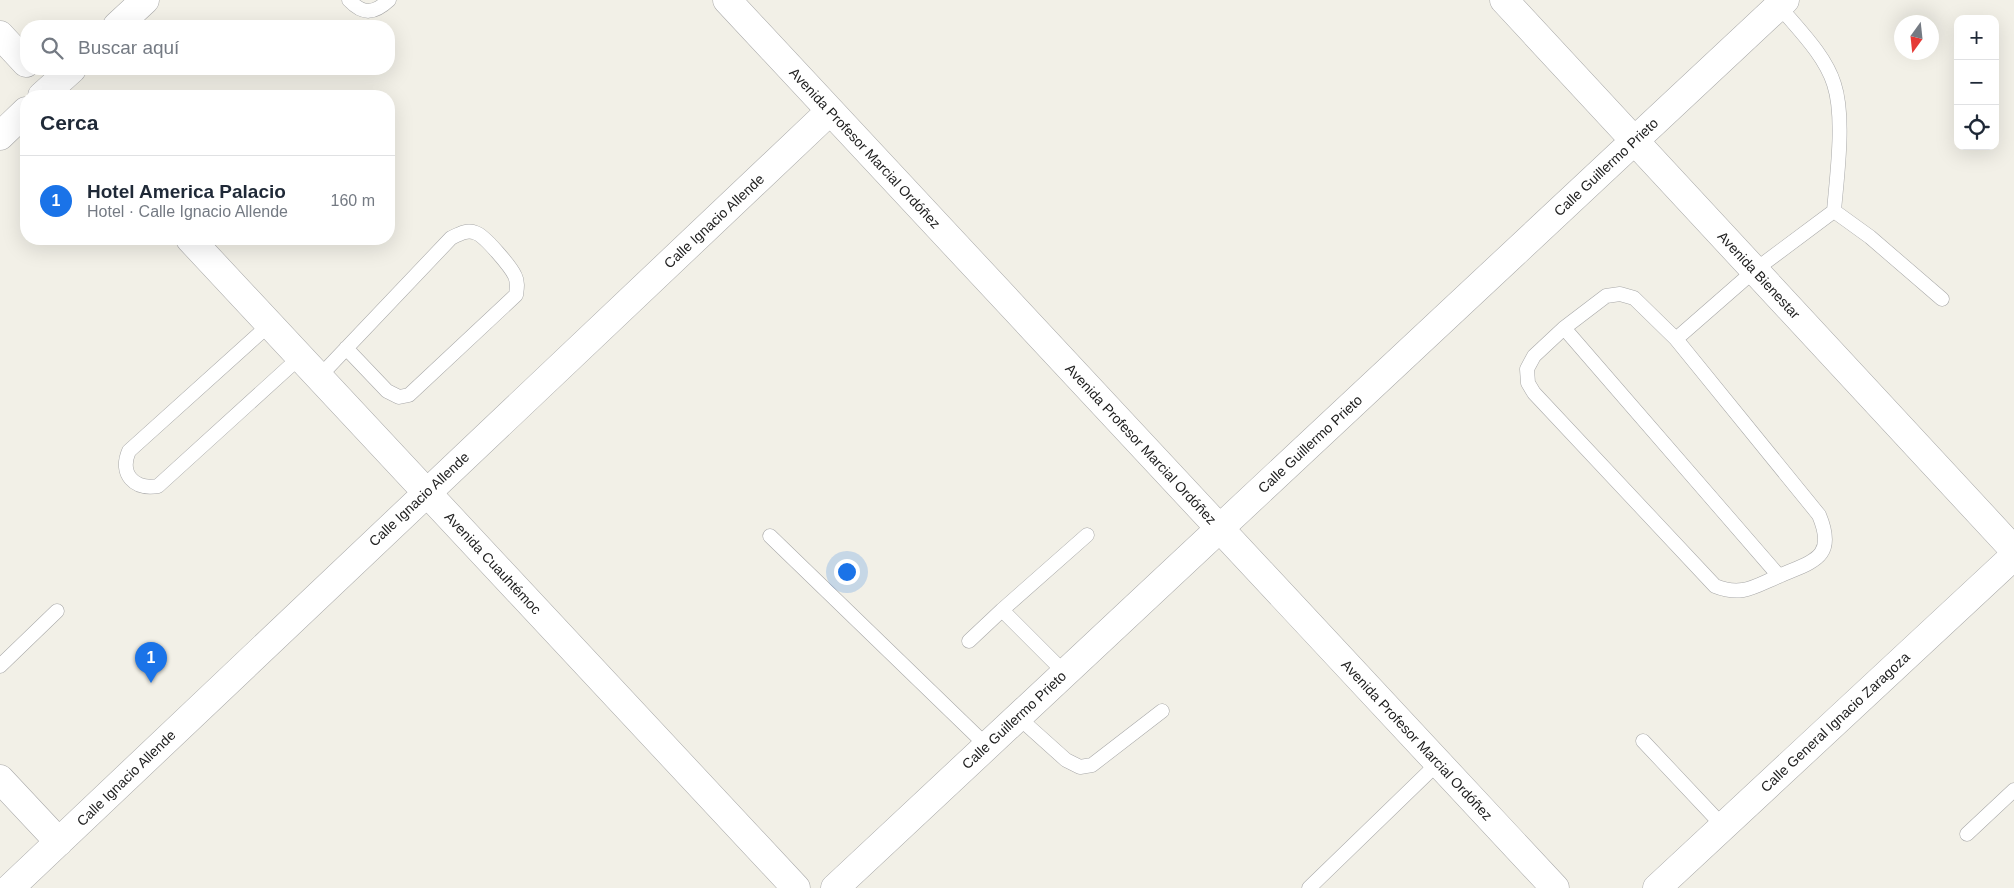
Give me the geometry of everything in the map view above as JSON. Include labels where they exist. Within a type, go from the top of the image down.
[{"type":"street","points":[[124,20],[146,0]]},
{"type":"street","name":"Avenida Profesor Marcial Ordóñez","points":[[727,0],[1555,888]]},
{"type":"street","name":"Avenida Bienestar","points":[[1504,0],[2014,550]]},
{"type":"street","name":"Calle Guillermo Prieto","points":[[835,888],[1782,3]]},
{"type":"street","points":[[0,35],[20,57]]},
{"type":"street","points":[[36,75],[47,90]]},
{"type":"street","points":[[54,90],[67,75]]},
{"type":"street","name":"Calle Ignacio Allende","points":[[10,888],[830,111]]},
{"type":"street","points":[[0,136],[20,117]]},
{"type":"street","name":"Avenida Cuauhtémoc","points":[[196,245],[796,888]]},
{"type":"street","name":"Calle General Ignacio Zaragoza","points":[[1657,888],[2014,556]]},
{"type":"street","points":[[0,780],[59,842]]},
{"type":"lane","points":[[349,0],[357,8],[365,12],[374,11],[389,0]]},
{"type":"lane","points":[[1676,339],[1755,270],[1834,210],[1839,152],[1838,114],[1834,84],[1822,59],[1782,3]]},
{"type":"lane","points":[[1834,210],[1870,237],[1942,299]]},
{"type":"lane","points":[[319,377],[346,348],[450,238],[463,232],[476,232],[488,241],[515,275],[518,285],[516,295],[409,395],[398,397],[387,392],[346,348]]},
{"type":"lane","points":[[1620,294],[1634,298],[1676,339],[1819,515],[1826,532],[1826,547],[1816,559],[1740,592],[1716,586],[1534,393],[1528,382],[1527,369],[1534,356],[1564,328],[1606,296],[1620,294]]},
{"type":"lane","points":[[270,324],[129,450],[126,458],[126,470],[131,480],[141,486],[158,486],[300,357]]},
{"type":"lane","points":[[1564,328],[1779,576]]},
{"type":"lane","points":[[969,641],[1087,535]]},
{"type":"lane","points":[[770,536],[987,746]]},
{"type":"lane","points":[[1002,610],[1065,673]]},
{"type":"lane","points":[[0,666],[57,611]]},
{"type":"lane","points":[[1018,717],[1066,760],[1080,767],[1092,765],[1162,711]]},
{"type":"lane","points":[[1643,741],[1723,826]]},
{"type":"lane","points":[[1309,888],[1438,763]]},
{"type":"lane","points":[[1967,834],[2014,790]]},
{"type":"place","name":"Hotel America Palacio","points":[[151,683]]}]
